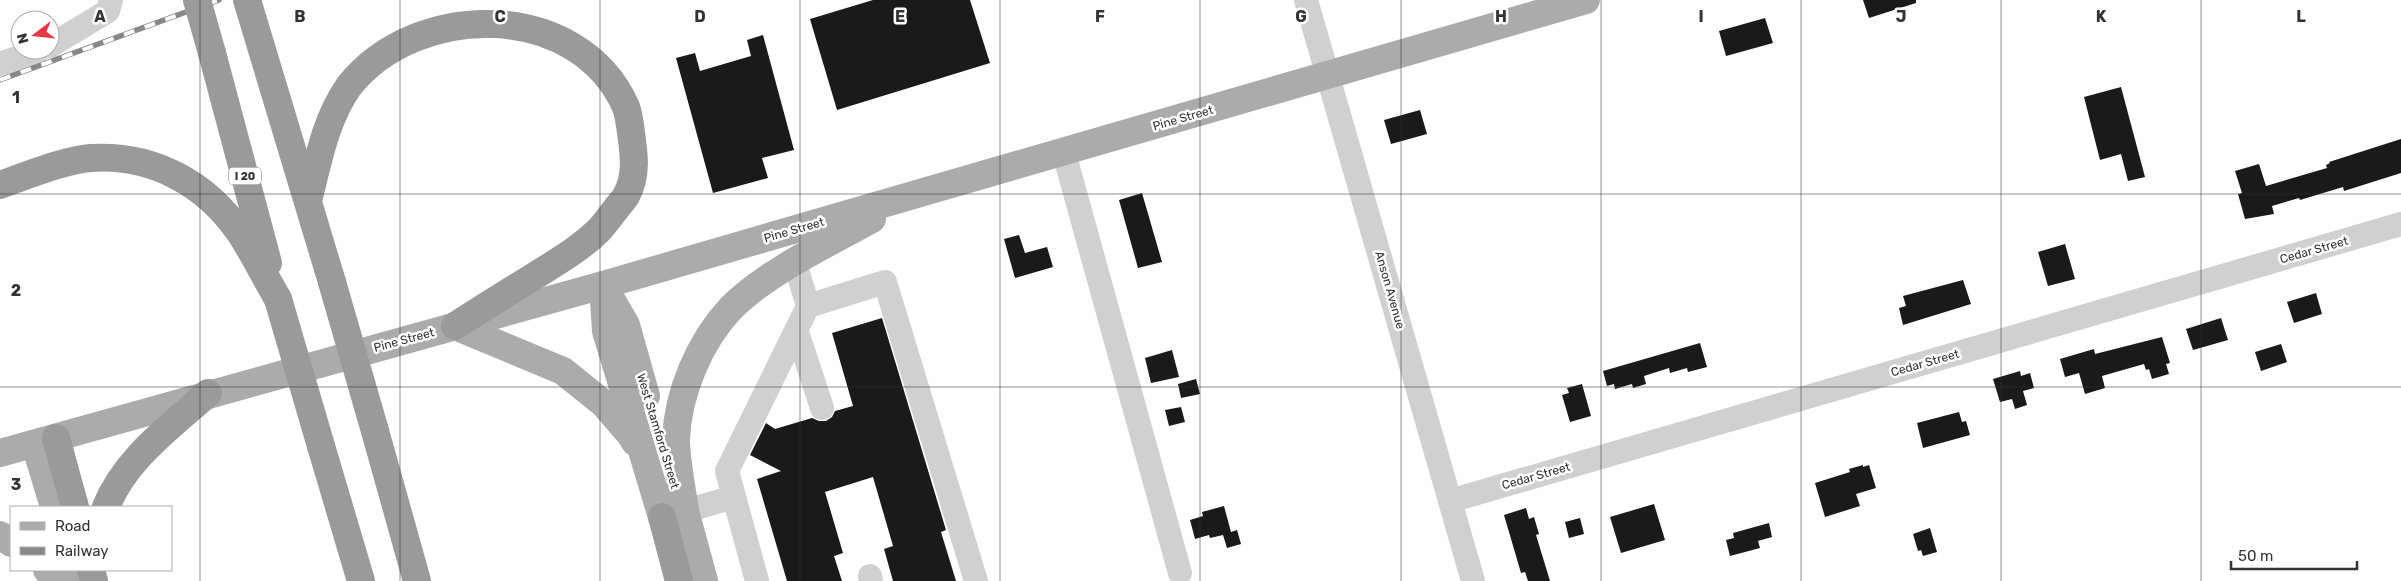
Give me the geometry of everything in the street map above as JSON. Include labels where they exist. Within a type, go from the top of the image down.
[{"type":"highway","name":"I 20","points":[[197,0],[278,299],[361,581]]},
{"type":"highway","points":[[248,0],[332,282],[417,581]]},
{"type":"highway","points":[[308,201],[321,146],[333,113],[349,86],[367,65],[384,51],[407,37],[437,25],[470,18],[501,18],[534,24],[572,41],[604,69],[627,108],[636,159],[628,194],[600,230],[566,256],[455,326]]},
{"type":"highway","points":[[0,185],[46,169],[90,158],[137,160],[170,171],[204,193],[223,212],[240,233],[278,299]]},
{"type":"highway","points":[[106,506],[113,491],[140,454],[208,393]]},
{"type":"highway","points":[[45,441],[74,506]]},
{"type":"highway","points":[[673,514],[679,581]]},
{"type":"main road","name":"Pine Street","points":[[0,453],[208,393],[603,285],[1064,153],[1586,0]]},
{"type":"main road","points":[[673,514],[676,439],[684,394],[702,348],[731,308],[773,275],[912,196]]},
{"type":"main road","points":[[603,285],[606,330],[652,476]]},
{"type":"main road","name":"West Stamford Street","points":[[603,285],[626,325],[668,472],[673,514],[704,581]]},
{"type":"main road","points":[[455,326],[563,371],[604,404],[630,434],[673,514]]},
{"type":"main road","points":[[45,441],[54,506]]},
{"type":"main road","points":[[48,571],[56,581]]},
{"type":"street","points":[[60,40],[108,11],[111,0]]},
{"type":"street","name":"Anson Avenue","points":[[1306,0],[1473,581]]},
{"type":"street","points":[[1064,153],[1180,573]]},
{"type":"street","name":"Cedar Street","points":[[1450,501],[2401,224]]},
{"type":"street","points":[[757,581],[728,471],[808,306],[795,263]]},
{"type":"street","points":[[808,306],[885,282],[976,581]]},
{"type":"street","points":[[797,332],[822,408]]},
{"type":"street","points":[[673,514],[734,498]]},
{"type":"building","points":[[873,0],[970,0],[990,63],[837,110],[810,19]]},
{"type":"building","points":[[1863,0],[1916,0],[1916,3],[1869,18]]},
{"type":"building","points":[[1765,18],[1773,43],[1726,56],[1719,31]]},
{"type":"building","points":[[763,35],[794,150],[762,158],[768,178],[713,193],[676,58],[695,53],[700,71],[751,56],[747,40]]},
{"type":"building","points":[[2121,87],[2145,177],[2128,181],[2121,154],[2100,160],[2084,97]]},
{"type":"building","points":[[1420,110],[1427,134],[1391,144],[1384,120]]},
{"type":"building","points":[[2401,139],[2401,173],[2344,191],[2343,187],[2300,200],[2299,198],[2272,206],[2274,214],[2245,219],[2238,194],[2242,193],[2235,171],[2259,164],[2266,186],[2327,168],[2326,165],[2329,162]]},
{"type":"building","points":[[1142,193],[1162,262],[1138,268],[1119,200]]},
{"type":"building","points":[[1019,235],[1025,253],[1047,247],[1053,267],[1015,278],[1004,239]]},
{"type":"building","points":[[2065,244],[2075,279],[2048,286],[2038,252]]},
{"type":"building","points":[[1963,280],[1971,304],[1903,325],[1899,308],[1906,306],[1903,296]]},
{"type":"building","points":[[2316,293],[2322,314],[2294,323],[2287,302]]},
{"type":"building","points":[[882,318],[946,530],[941,532],[956,581],[893,581],[884,549],[893,546],[873,477],[825,492],[843,553],[834,556],[842,581],[787,581],[757,479],[781,471],[750,455],[766,423],[775,429],[812,418],[826,421],[832,417],[835,411],[853,406],[832,333]]},
{"type":"building","points":[[2221,318],[2228,340],[2193,350],[2186,329]]},
{"type":"building","points":[[2162,337],[2170,363],[2166,364],[2169,374],[2152,379],[2149,369],[2146,370],[2144,364],[2102,376],[2105,388],[2085,394],[2079,373],[2065,377],[2060,359],[2094,349],[2095,354]]},
{"type":"building","points":[[1700,343],[1707,367],[1688,372],[1687,368],[1670,373],[1669,368],[1644,376],[1646,384],[1633,388],[1632,384],[1615,389],[1614,384],[1607,386],[1603,371]]},
{"type":"building","points":[[2281,344],[2287,362],[2261,371],[2255,352]]},
{"type":"building","points":[[1172,350],[1179,377],[1151,383],[1145,358]]},
{"type":"building","points":[[2020,371],[2021,376],[2030,373],[2034,388],[2023,391],[2027,405],[2015,409],[2012,399],[2000,402],[1993,379]]},
{"type":"building","points":[[1196,379],[1200,394],[1181,398],[1178,384]]},
{"type":"building","points":[[1582,384],[1591,416],[1570,422],[1562,395],[1569,393],[1567,388]]},
{"type":"building","points":[[1181,407],[1185,422],[1169,426],[1165,410]]},
{"type":"building","points":[[1959,412],[1962,422],[1966,421],[1970,435],[1923,448],[1917,423]]},
{"type":"building","points":[[1863,465],[1863,467],[1869,465],[1876,488],[1856,494],[1860,506],[1825,517],[1815,483],[1850,472],[1849,469]]},
{"type":"building","points":[[1654,504],[1665,540],[1621,553],[1610,517]]},
{"type":"building","points":[[1224,506],[1231,532],[1237,530],[1241,544],[1227,548],[1223,535],[1210,538],[1209,535],[1195,539],[1190,520],[1203,516],[1202,512]]},
{"type":"building","points":[[1526,508],[1529,519],[1534,517],[1539,534],[1536,535],[1550,581],[1528,581],[1525,572],[1521,573],[1504,515]]},
{"type":"building","points":[[1580,518],[1584,534],[1569,538],[1565,522]]},
{"type":"building","points":[[1769,523],[1772,537],[1758,541],[1760,548],[1730,556],[1726,540],[1734,538],[1733,533]]},
{"type":"building","points":[[1930,528],[1937,552],[1923,556],[1921,550],[1918,551],[1913,534]]},
{"type":"railway","points":[[0,80],[219,0]]}]
